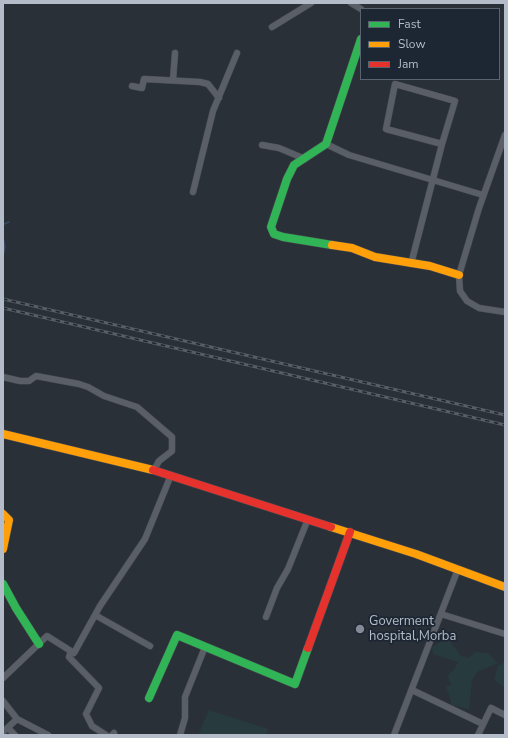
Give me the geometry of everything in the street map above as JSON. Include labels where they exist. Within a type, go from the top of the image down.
[{"type":"street","points":[[272,27],[311,3]]},
{"type":"street","points":[[360,42],[326,144],[294,165],[286,179],[271,227],[274,234],[283,237],[352,248],[374,257],[430,266],[459,275]]},
{"type":"street","points":[[193,192],[213,111],[237,53]]},
{"type":"street","points":[[173,80],[175,54]]},
{"type":"street","points":[[132,86],[142,88],[144,79],[200,82],[208,84],[219,98]]},
{"type":"street","points":[[411,264],[442,144],[455,101],[395,84],[386,129],[442,144]]},
{"type":"street","points":[[505,135],[483,195],[464,253],[459,275],[460,291],[467,301],[479,308],[505,312]]},
{"type":"street","points":[[326,144],[349,155],[483,195]]},
{"type":"street","points":[[262,145],[279,148],[304,159]]},
{"type":"street","points":[[3,377],[20,381],[29,381],[36,376],[79,384],[104,396],[137,407],[172,438],[172,451],[159,461],[154,470]]},
{"type":"street","points":[[3,434],[171,475],[416,554],[505,587]]},
{"type":"street","points":[[3,678],[47,636],[74,653],[95,615],[145,539],[171,475]]},
{"type":"street","points":[[3,514],[10,520],[3,549]]},
{"type":"street","points":[[266,617],[277,588],[288,569],[308,519]]},
{"type":"street","points":[[149,698],[177,635],[295,684],[350,532]]},
{"type":"street","points":[[394,735],[458,569]]},
{"type":"street","points":[[3,584],[16,608],[39,644]]},
{"type":"street","points":[[441,614],[505,634]]},
{"type":"street","points":[[95,615],[150,646]]},
{"type":"street","points":[[180,735],[186,718],[185,697],[205,647]]},
{"type":"street","points":[[71,651],[69,657],[99,688],[86,714],[92,726],[106,735]]},
{"type":"street","points":[[412,690],[484,724]]},
{"type":"street","points":[[3,701],[17,719],[48,735]]},
{"type":"street","points":[[478,735],[491,708],[505,715]]},
{"type":"street","points":[[15,735],[5,730],[17,719]]},
{"type":"green space","points":[[447,638],[461,656],[469,658],[475,652],[488,653],[498,663],[477,672],[472,680],[469,709],[451,705],[450,697],[445,685],[452,686],[447,675],[454,670],[458,662],[433,654],[432,647]]},
{"type":"green space","points":[[505,662],[505,688],[494,680],[498,666]]},
{"type":"green space","points":[[209,710],[268,729],[266,735],[198,735]]},
{"type":"waterway","points":[[3,227],[4,224],[9,222]]},
{"type":"waterway","points":[[3,237],[5,247],[3,256]]},
{"type":"railway","points":[[3,299],[505,415]]},
{"type":"railway","points":[[3,308],[505,425]]},
{"type":"traffic: fast","points":[[332,245],[283,237],[274,234],[271,227],[287,179],[294,165],[326,144],[360,42]]},
{"type":"traffic: fast","points":[[3,584],[16,608],[39,644]]},
{"type":"traffic: fast","points":[[149,698],[177,635],[295,684],[308,648]]},
{"type":"traffic: slow","points":[[332,245],[352,248],[375,257],[430,266],[459,275]]},
{"type":"traffic: slow","points":[[3,434],[153,470]]},
{"type":"traffic: slow","points":[[3,514],[9,520],[3,549]]},
{"type":"traffic: slow","points":[[331,527],[416,554],[505,587]]},
{"type":"traffic: jam","points":[[153,470],[331,527]]},
{"type":"traffic: jam","points":[[308,648],[350,532]]},
{"type":"place","name":"Goverment hospital,Morba","points":[[360,629]]}]
